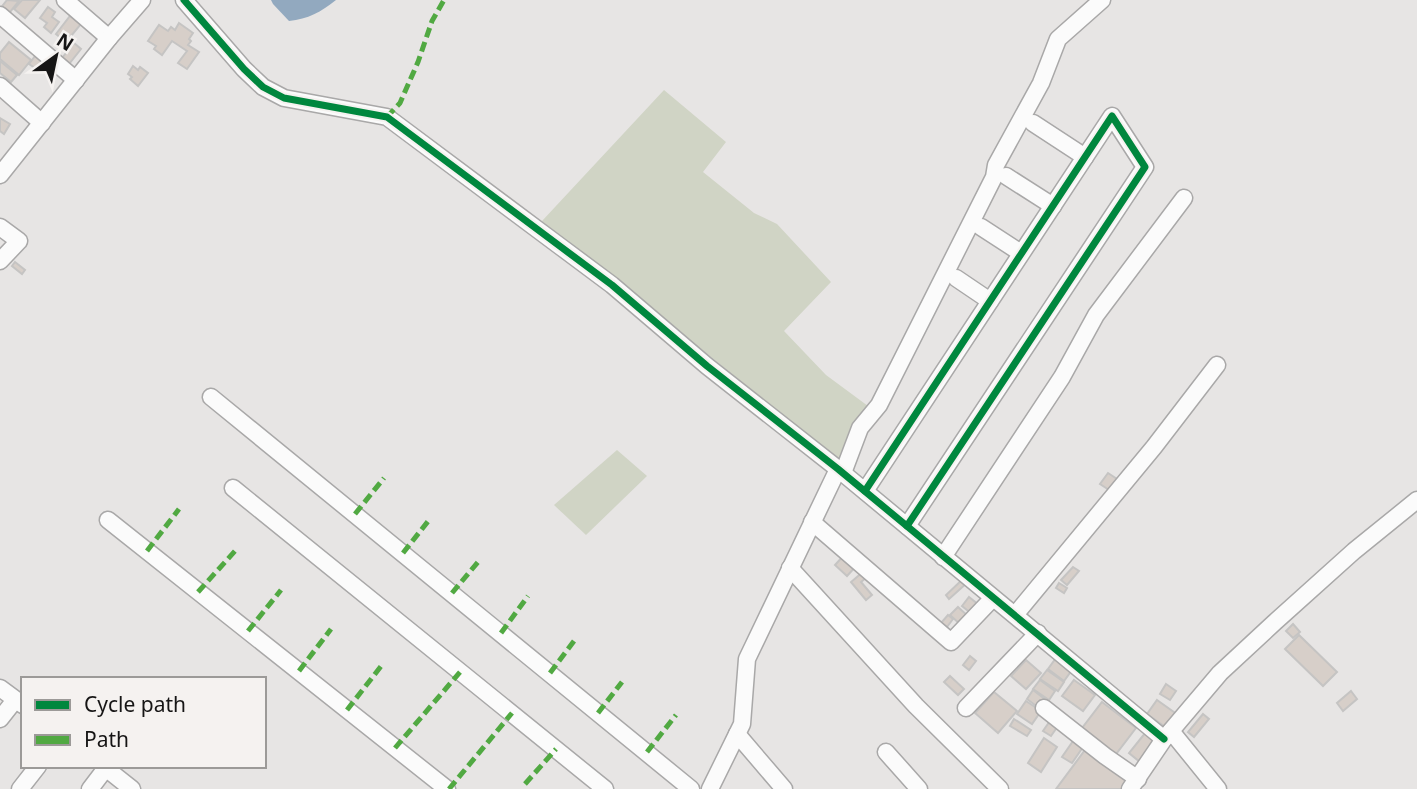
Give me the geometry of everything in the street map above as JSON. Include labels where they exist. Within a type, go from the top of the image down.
[{"type":"street","points":[[65,0],[109,38]]},
{"type":"street","points":[[3,166],[42,123],[142,0]]},
{"type":"street","points":[[184,0],[263,87],[284,98],[387,117],[612,285],[707,366],[841,471],[993,598],[1167,735],[1218,789]]},
{"type":"street","points":[[710,789],[742,724],[747,659],[812,522],[841,471],[860,428],[879,405],[948,271],[994,177],[996,165],[1041,83],[1058,39],[1102,0]]},
{"type":"street","points":[[0,15],[76,80]]},
{"type":"street","points":[[0,86],[42,123]]},
{"type":"street","points":[[865,491],[1112,116],[1145,167],[907,526]]},
{"type":"street","points":[[1033,123],[1085,157]]},
{"type":"street","points":[[1006,176],[1053,206]]},
{"type":"street","points":[[943,556],[1062,377],[1096,315],[1184,198]]},
{"type":"street","points":[[0,227],[19,241],[0,261]]},
{"type":"street","points":[[981,227],[1021,253]]},
{"type":"street","points":[[956,278],[990,301]]},
{"type":"street","points":[[1015,615],[1154,447],[1217,365]]},
{"type":"street","points":[[211,397],[691,789]]},
{"type":"street","points":[[233,488],[606,789]]},
{"type":"street","points":[[1044,708],[1105,756],[1134,784],[1167,735],[1220,673],[1354,551],[1417,500]]},
{"type":"street","points":[[108,520],[447,789]]},
{"type":"street","points":[[812,522],[951,642],[993,598]]},
{"type":"street","points":[[790,568],[916,706],[1000,789]]},
{"type":"street","points":[[966,708],[1038,633]]},
{"type":"street","points":[[0,688],[19,703],[0,719]]},
{"type":"street","points":[[737,734],[784,789]]},
{"type":"street","points":[[886,752],[919,789]]},
{"type":"street","points":[[20,789],[36,768]]},
{"type":"street","points":[[90,789],[103,768]]},
{"type":"street","points":[[105,768],[132,789]]},
{"type":"green space","points":[[664,90],[726,142],[703,172],[754,213],[777,224],[831,282],[784,331],[826,375],[868,406],[853,430],[840,461],[542,221]]},
{"type":"green space","points":[[617,450],[647,476],[586,535],[554,505]]},
{"type":"water","points":[[271,0],[336,0],[314,14],[289,21]]},
{"type":"building","points":[[7,0],[19,1],[6,17],[0,9]]},
{"type":"building","points":[[22,0],[40,0],[25,18],[14,9]]},
{"type":"building","points":[[48,7],[55,12],[52,17],[59,22],[51,33],[44,27],[47,23],[40,18]]},
{"type":"building","points":[[70,16],[81,24],[66,42],[56,34]]},
{"type":"building","points":[[179,23],[193,33],[188,45],[199,52],[187,69],[178,63],[187,51],[172,41],[162,55],[154,49],[156,46],[148,41],[159,25],[168,31],[171,27],[175,30]]},
{"type":"building","points":[[9,42],[31,60],[19,75],[0,59],[0,53]]},
{"type":"building","points":[[74,43],[81,49],[69,64],[62,58]]},
{"type":"building","points":[[35,56],[44,62],[38,70],[29,64]]},
{"type":"building","points":[[0,61],[17,75],[11,82],[0,73]]},
{"type":"building","points":[[133,66],[148,73],[138,86],[128,74]]},
{"type":"building","points":[[0,118],[10,124],[4,134],[0,131]]},
{"type":"building","points":[[15,262],[25,270],[22,274],[12,266]]},
{"type":"building","points":[[1108,473],[1117,479],[1109,490],[1100,484]]},
{"type":"building","points":[[845,554],[857,565],[847,576],[835,565]]},
{"type":"building","points":[[1073,567],[1079,571],[1067,585],[1061,580]]},
{"type":"building","points":[[864,571],[868,576],[861,582],[872,595],[866,600],[851,582]]},
{"type":"building","points":[[964,578],[968,582],[949,599],[946,595]]},
{"type":"building","points":[[1059,583],[1067,588],[1064,593],[1056,588]]},
{"type":"building","points":[[969,597],[979,605],[972,614],[962,606]]},
{"type":"building","points":[[958,607],[969,617],[961,625],[950,615]]},
{"type":"building","points":[[948,615],[953,619],[947,627],[941,623]]},
{"type":"building","points":[[1293,624],[1300,632],[1293,638],[1286,631]]},
{"type":"building","points":[[1299,635],[1337,672],[1323,686],[1285,649]]},
{"type":"building","points":[[970,656],[976,661],[969,670],[963,665]]},
{"type":"building","points":[[1056,658],[1072,670],[1064,681],[1048,669]]},
{"type":"building","points":[[1026,660],[1041,673],[1026,689],[1011,676]]},
{"type":"building","points":[[1047,670],[1064,682],[1058,691],[1040,679]]},
{"type":"building","points":[[950,676],[964,689],[958,695],[944,682]]},
{"type":"building","points":[[1040,680],[1055,691],[1049,700],[1033,689]]},
{"type":"building","points":[[1074,680],[1095,695],[1083,711],[1062,696]]},
{"type":"building","points":[[1166,684],[1176,691],[1170,700],[1160,694]]},
{"type":"building","points":[[1033,690],[1046,700],[1039,708],[1027,699]]},
{"type":"building","points":[[1351,691],[1357,699],[1343,711],[1337,703]]},
{"type":"building","points":[[994,692],[1017,711],[998,733],[975,713]]},
{"type":"building","points":[[1157,700],[1178,715],[1168,729],[1147,714]]},
{"type":"building","points":[[1026,701],[1041,711],[1032,724],[1017,714]]},
{"type":"building","points":[[1102,702],[1136,728],[1113,758],[1079,732]]},
{"type":"building","points":[[1203,714],[1209,719],[1194,737],[1188,732]]},
{"type":"building","points":[[1052,718],[1060,723],[1051,736],[1043,731]]},
{"type":"building","points":[[1014,719],[1031,730],[1027,736],[1010,726]]},
{"type":"building","points":[[1146,732],[1158,741],[1140,762],[1129,753]]},
{"type":"building","points":[[1044,738],[1057,747],[1041,772],[1028,763]]},
{"type":"building","points":[[1073,741],[1083,747],[1072,763],[1062,757]]},
{"type":"building","points":[[1085,750],[1132,785],[1128,789],[1056,789]]},
{"type":"marked path","points":[[387,117],[400,103],[432,21],[444,0]]},
{"type":"marked path","points":[[355,514],[384,478]]},
{"type":"marked path","points":[[147,551],[179,509]]},
{"type":"marked path","points":[[403,553],[429,520]]},
{"type":"marked path","points":[[198,592],[235,551]]},
{"type":"marked path","points":[[452,593],[478,562]]},
{"type":"marked path","points":[[248,631],[281,590]]},
{"type":"marked path","points":[[501,633],[528,596]]},
{"type":"marked path","points":[[299,671],[331,629]]},
{"type":"marked path","points":[[550,673],[577,637]]},
{"type":"marked path","points":[[347,710],[382,665]]},
{"type":"marked path","points":[[395,748],[460,672]]},
{"type":"marked path","points":[[598,713],[622,682]]},
{"type":"marked path","points":[[449,789],[512,713]]},
{"type":"marked path","points":[[647,752],[676,715]]},
{"type":"marked path","points":[[525,784],[556,749]]},
{"type":"cycle path","points":[[184,0],[263,87],[284,98],[387,117],[612,285],[707,366],[838,469],[1164,739]]},
{"type":"cycle path","points":[[865,491],[1112,116],[1145,167],[907,526]]}]
